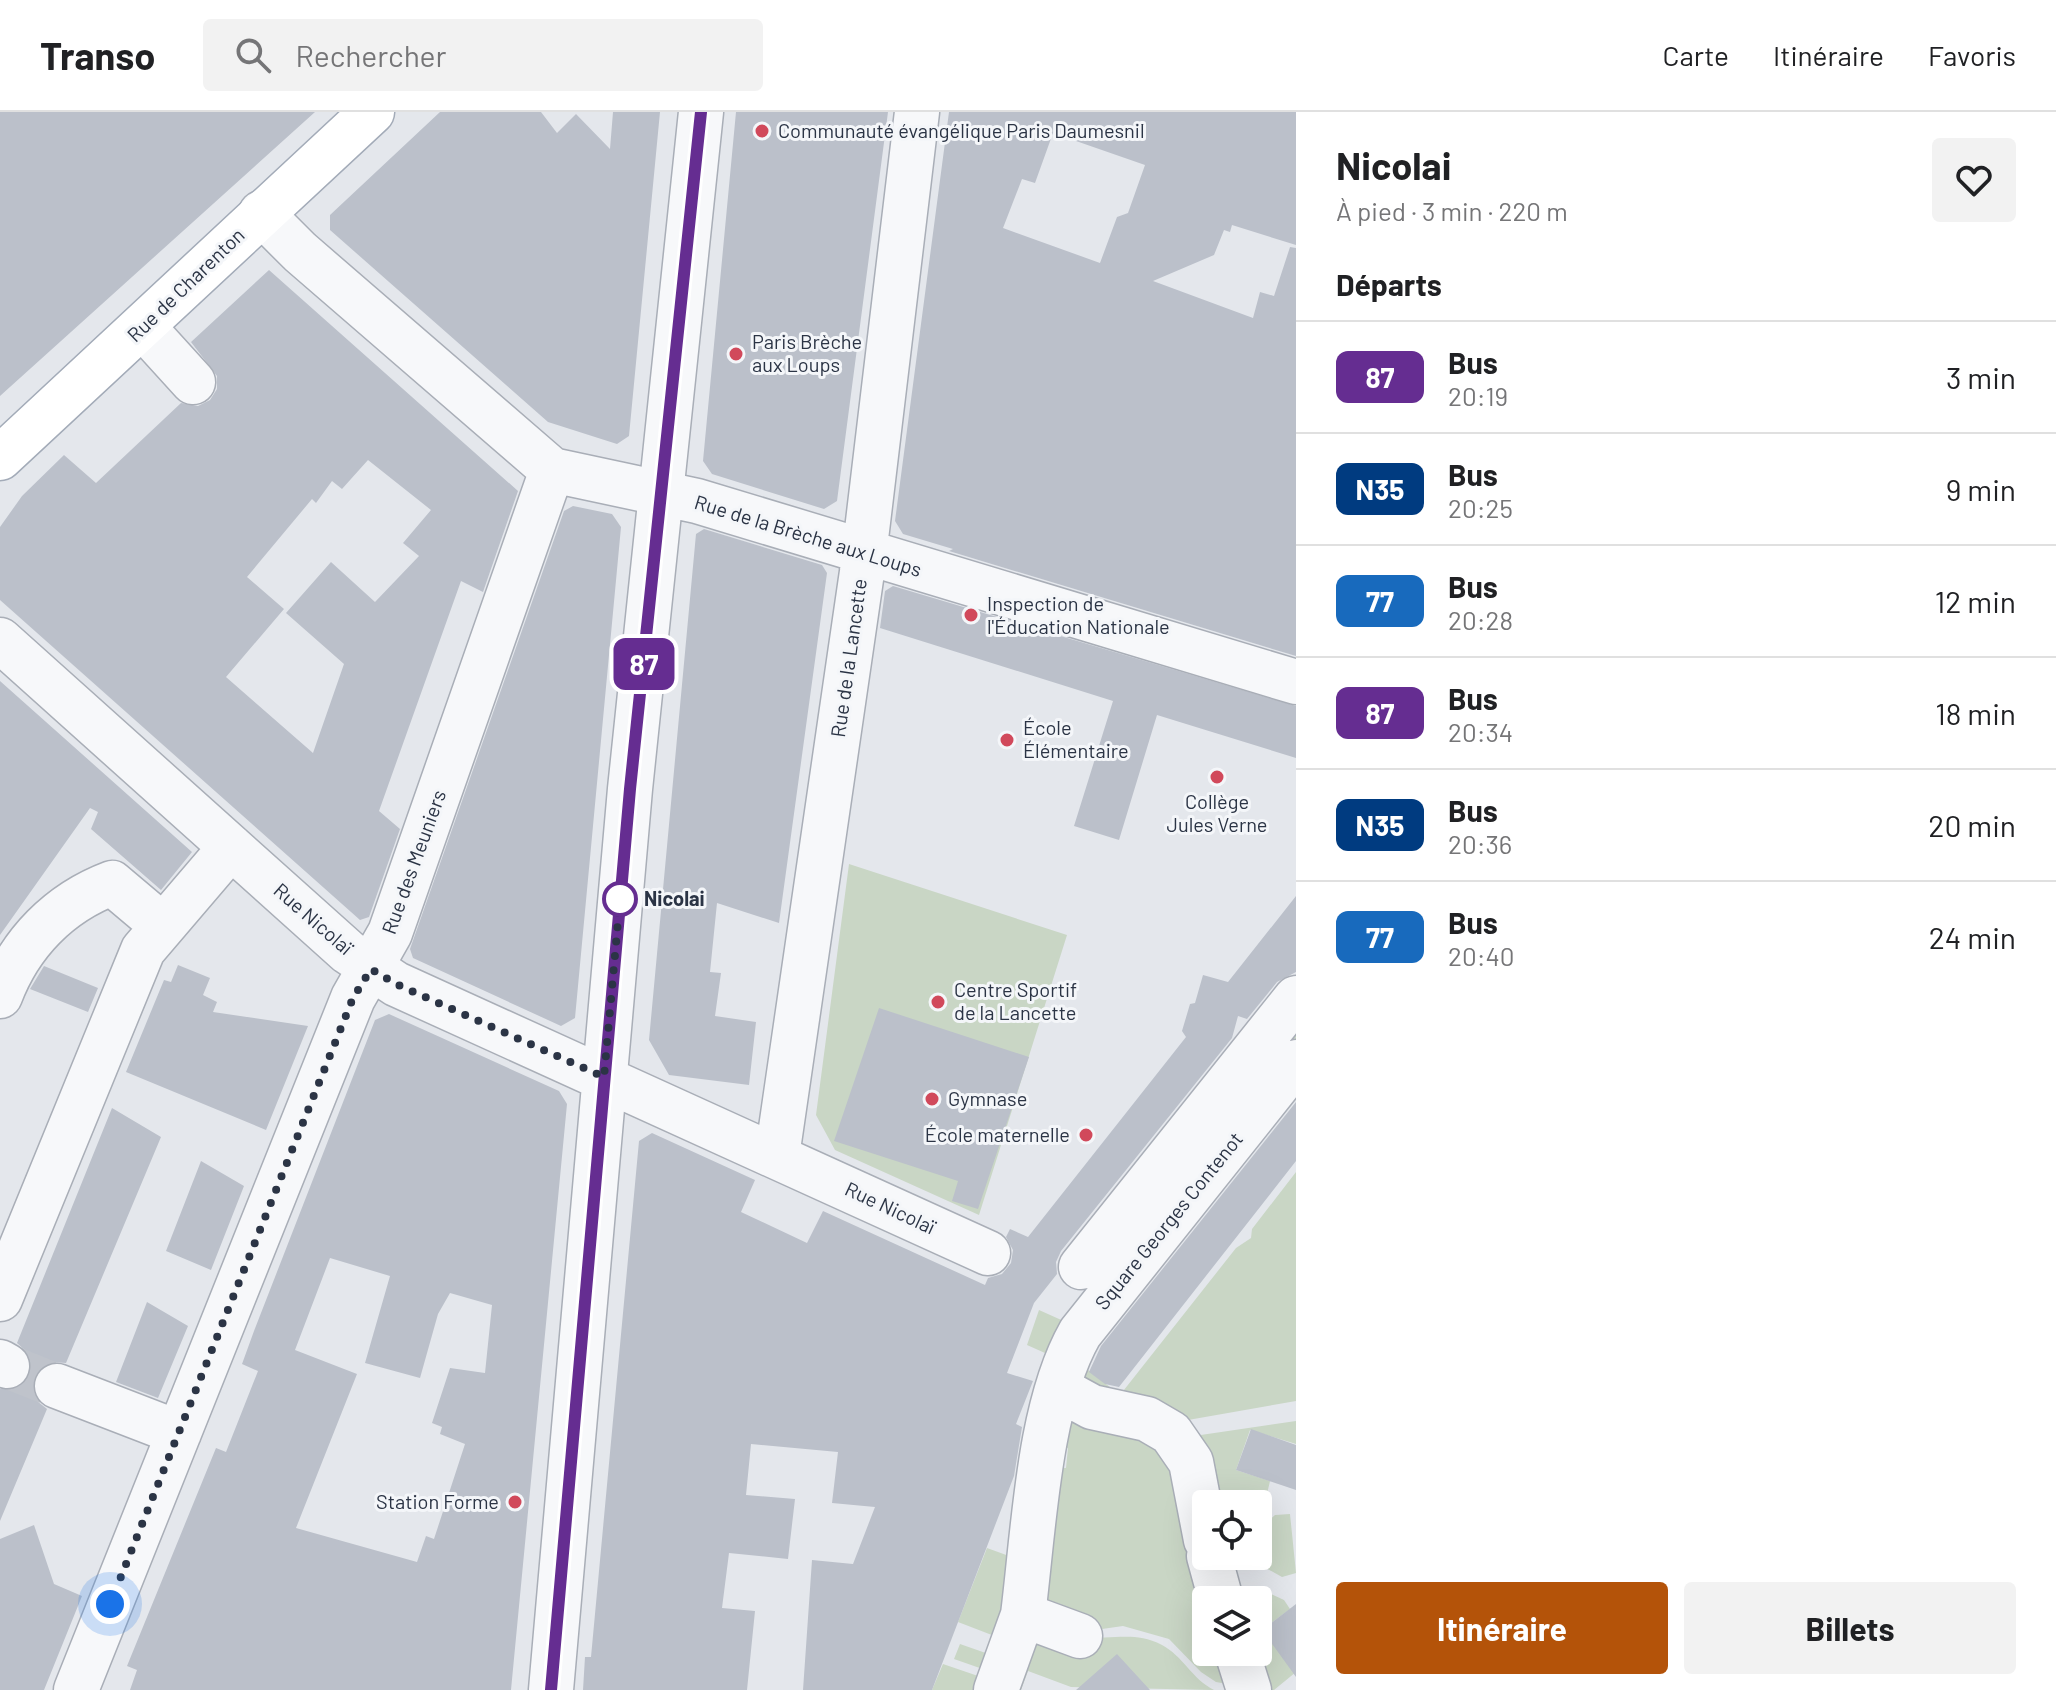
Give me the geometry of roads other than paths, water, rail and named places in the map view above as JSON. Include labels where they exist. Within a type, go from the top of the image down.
[{"type":"main road","name":"Rue de Charenton","points":[[0,458],[372,112]]},
{"type":"street","points":[[551,1690],[630,789],[701,112]]},
{"type":"street","name":"Rue de la Lancette","points":[[777,1156],[883,558],[917,112]]},
{"type":"street","name":"Rue de la Brèche aux Loups","points":[[261,213],[300,252],[552,470],[663,492],[1296,682]]},
{"type":"street","points":[[143,327],[193,382]]},
{"type":"street","name":"Rue des Meuniers","points":[[76,1690],[353,998],[390,933],[552,470]]},
{"type":"street","name":"Rue Nicolaï","points":[[0,640],[371,969],[396,984],[988,1253]]},
{"type":"street","points":[[0,1299],[143,950],[231,847]]},
{"type":"street","points":[[0,996],[22,950],[54,916],[97,889],[112,883],[163,926]]},
{"type":"street","points":[[1081,1267],[1296,998]]},
{"type":"street","name":"Square Georges Contenot","points":[[996,1690],[1023,1615],[1050,1415],[1059,1389],[1063,1361],[1080,1333],[1296,1062]]},
{"type":"street","points":[[57,1386],[179,1433]]},
{"type":"street","points":[[1059,1389],[1092,1407],[1147,1419],[1171,1433],[1191,1462],[1196,1490]]},
{"type":"street","points":[[1023,1615],[1080,1636]]},
{"type":"street","points":[[1241,1666],[1249,1690]]},
{"type":"tunnel","points":[[7,1366],[57,1386]]},
{"type":"place","name":"Communauté évangélique Paris Daumesnil","points":[[762,131]]},
{"type":"place","name":"Paris Brèche aux Loups","points":[[736,354]]},
{"type":"place","name":"Inspection de l'Éducation Nationale","points":[[971,615]]},
{"type":"place","name":"École Élémentaire","points":[[1007,740]]},
{"type":"place","name":"Collège Jules Verne","points":[[1217,777]]},
{"type":"place","name":"Nicolai","points":[[620,899]]},
{"type":"place","name":"Centre Sportif de la Lancette","points":[[938,1002]]},
{"type":"place","name":"Gymnase","points":[[932,1099]]},
{"type":"place","name":"École maternelle","points":[[1086,1135]]},
{"type":"place","name":"Station Forme","points":[[515,1502]]}]
